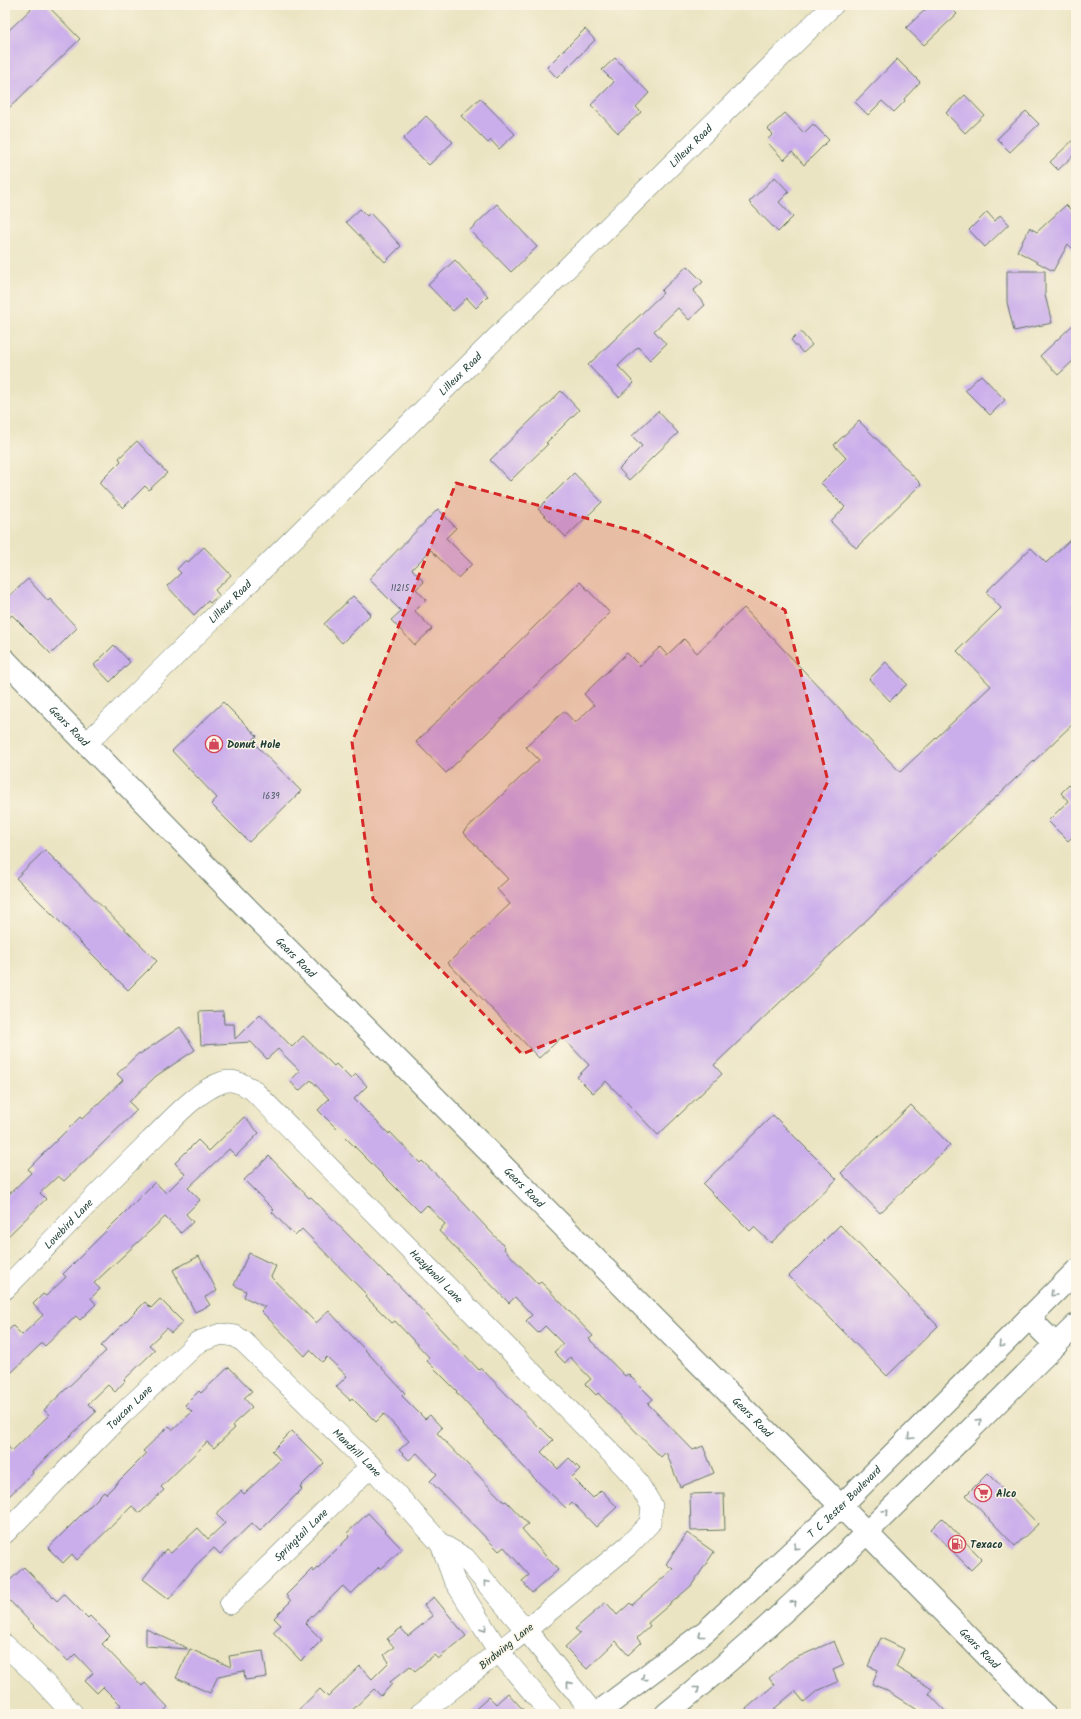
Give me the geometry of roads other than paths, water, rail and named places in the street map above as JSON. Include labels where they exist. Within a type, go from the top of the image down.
[{"type":"main road","name":"Gears Road","points":[[5,660],[240,901],[841,1506],[1044,1714]]},
{"type":"main road","name":"T C Jester Boulevard","points":[[595,1714],[706,1631],[841,1506],[1076,1271]]},
{"type":"main road","points":[[1029,1318],[1056,1345]]},
{"type":"main road","points":[[666,1714],[711,1678],[787,1610],[1076,1325]]},
{"type":"street","name":"Lilleux Road","points":[[87,743],[833,5]]},
{"type":"street","name":"Hazyknoll Lane","points":[[132,1159],[187,1105],[208,1090],[224,1082],[236,1081],[252,1089],[636,1480],[652,1506],[650,1523],[629,1545],[591,1576]]},
{"type":"street","name":"Lovebird Lane","points":[[5,1289],[132,1159]]},
{"type":"street","name":"Toucan Lane","points":[[5,1533],[122,1414],[198,1342],[221,1334],[235,1336],[244,1342],[269,1365]]},
{"type":"street","name":"Mandrill Lane","points":[[269,1365],[371,1466],[441,1544],[465,1558],[595,1714]]},
{"type":"street","name":"Springtail Lane","points":[[230,1604],[371,1466]]},
{"type":"street","name":"Mandrill Lane","points":[[441,1544],[454,1580],[499,1652],[551,1714]]},
{"type":"street","name":"Birdwing Lane","points":[[420,1714],[499,1652],[591,1576]]},
{"type":"street","points":[[5,1645],[36,1674],[73,1714]]},
{"type":"place","name":"Donut Hole","points":[[214,744]]},
{"type":"place","name":"Alco","points":[[983,1493]]},
{"type":"place","name":"Texaco","points":[[957,1544]]}]
